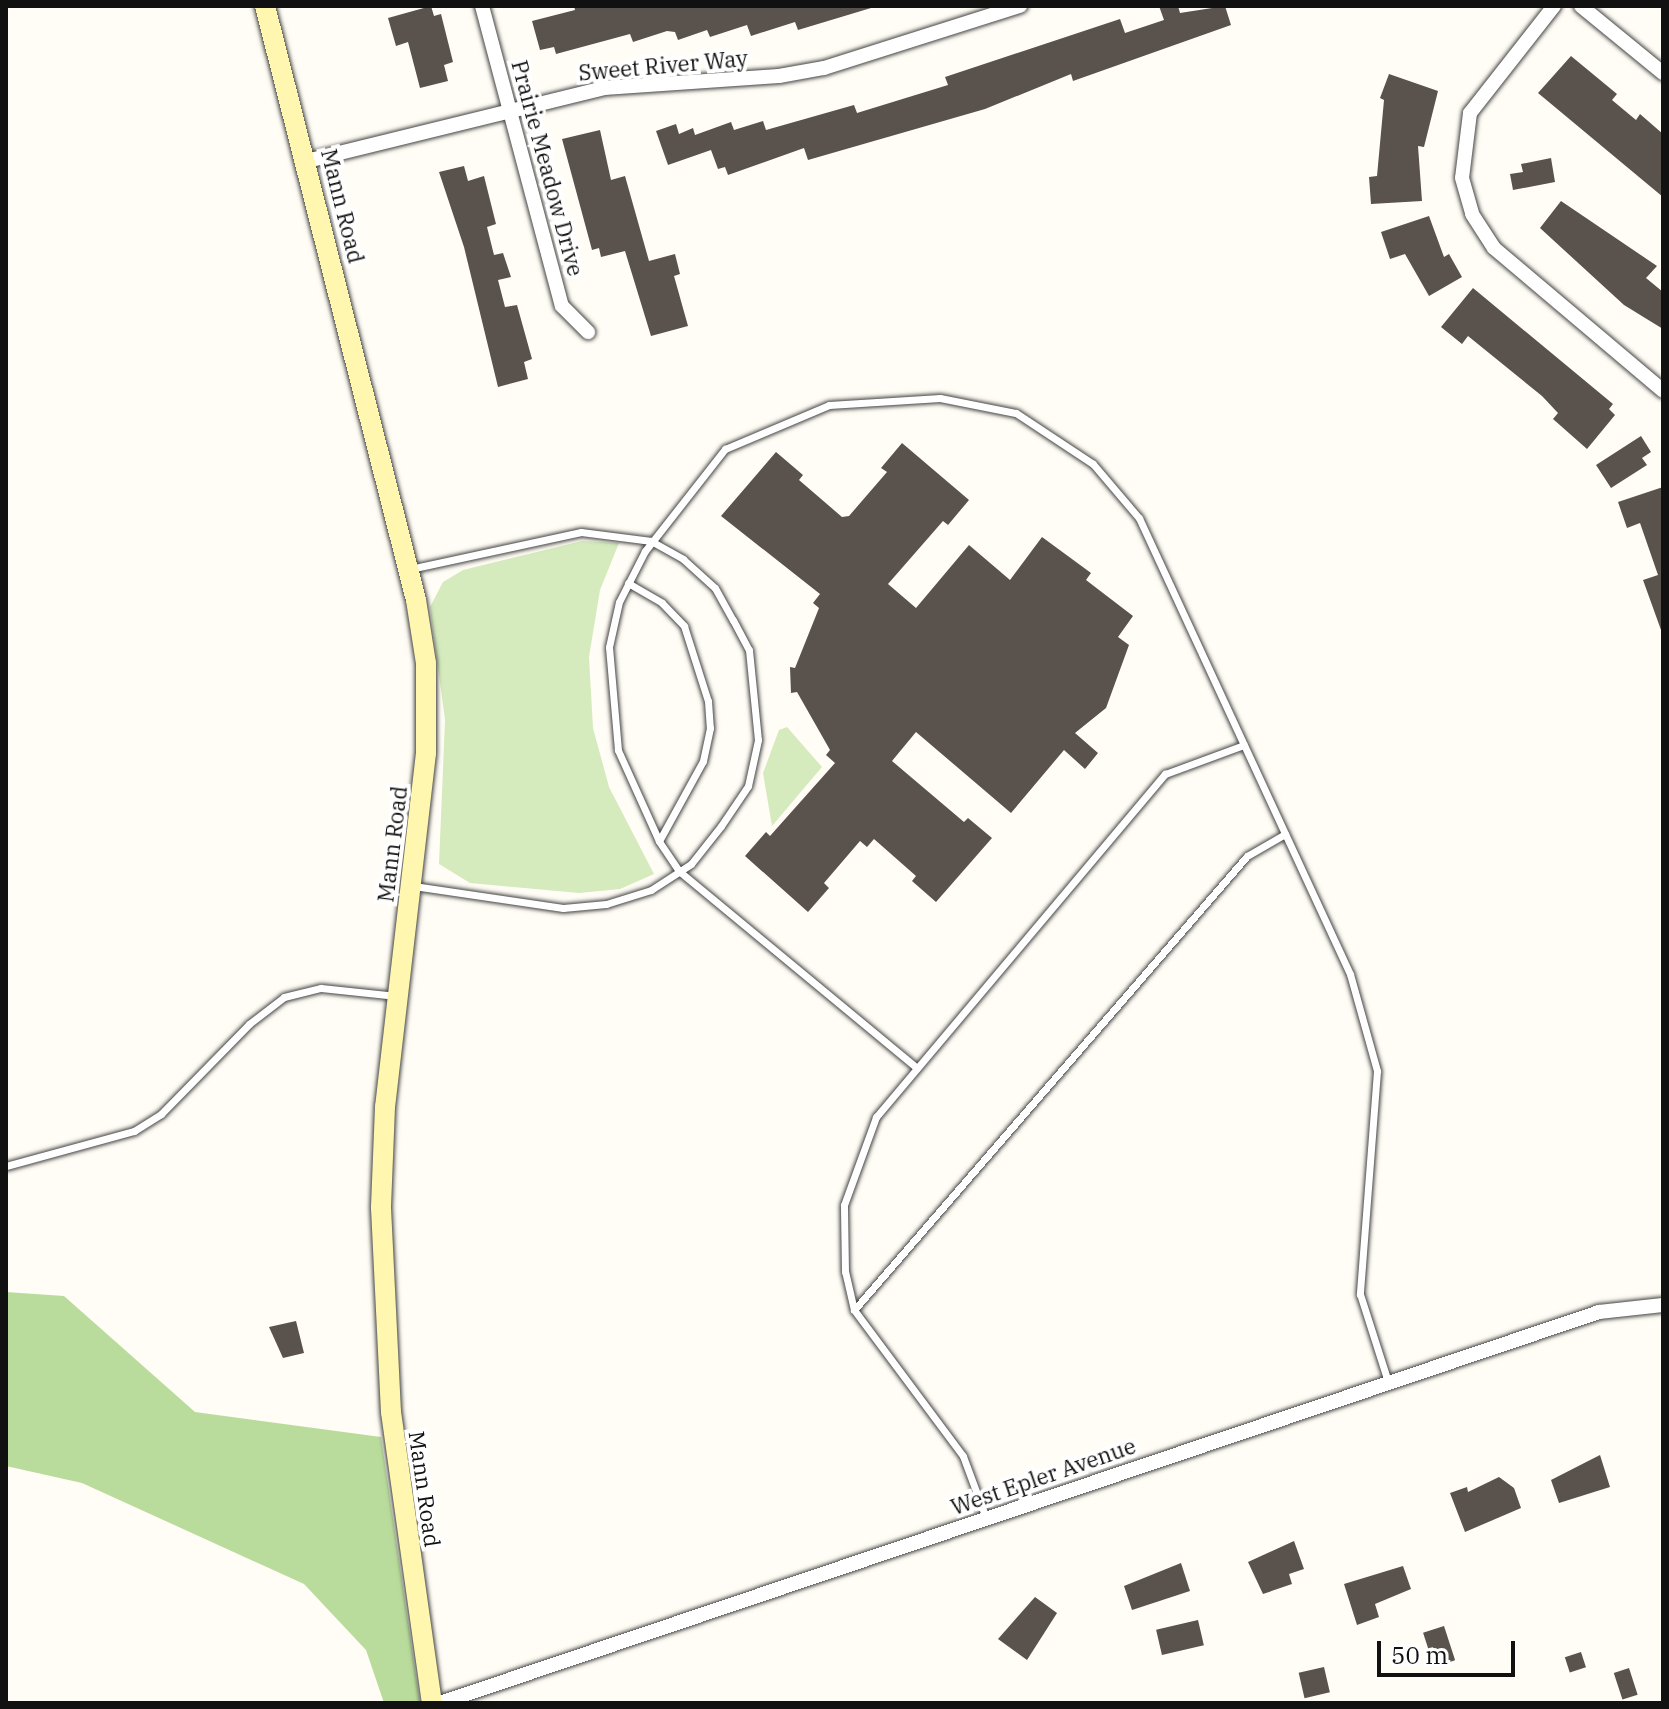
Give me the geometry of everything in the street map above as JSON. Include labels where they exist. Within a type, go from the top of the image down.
[{"type":"main road","name":"Mann Road","points":[[265,6],[307,161],[408,570],[426,663],[428,725],[383,1129],[383,1318],[396,1463],[432,1703]]},
{"type":"street","name":"Prairie Meadow Drive","points":[[482,6],[562,306],[588,332]]},
{"type":"street","name":"Sweet River Way","points":[[307,161],[604,88],[779,76],[824,68],[1020,6]]},
{"type":"street","points":[[1554,6],[1470,113],[1463,143],[1465,190],[1472,214],[1494,248],[1663,391]]},
{"type":"street","points":[[1581,6],[1663,73]]},
{"type":"street","name":"West Epler Avenue","points":[[440,1703],[1607,1309],[1663,1305]]},
{"type":"lane","points":[[917,1068],[679,871],[659,841],[618,750],[609,647],[628,583],[651,541],[725,449],[829,405],[940,398],[1016,413],[1093,464],[1139,518],[1350,974],[1377,1071],[1360,1294],[1388,1382]]},
{"type":"lane","points":[[408,570],[581,532],[651,541],[683,559],[715,588],[749,650],[758,740],[748,786],[706,845],[679,871],[651,890],[606,904],[563,908],[411,886]]},
{"type":"lane","points":[[628,583],[662,603],[684,626],[708,701],[710,728],[703,761],[659,841]]},
{"type":"lane","points":[[986,1518],[963,1456],[854,1310],[845,1272],[844,1205],[876,1117],[1165,774],[1244,745]]},
{"type":"lane","points":[[854,1310],[1247,856],[1285,834]]},
{"type":"lane","points":[[6,1166],[134,1131],[161,1114],[249,1024],[284,997],[321,988],[398,996]]},
{"type":"green space","points":[[582,541],[619,543],[600,590],[589,657],[593,728],[609,787],[654,874],[620,889],[579,893],[470,883],[439,864],[445,720],[430,607],[443,582],[463,570]]},
{"type":"green space","points":[[787,727],[822,767],[772,826],[763,773],[779,730]]},
{"type":"green space","points":[[6,1292],[64,1296],[195,1412],[381,1437],[420,1703],[384,1703],[366,1650],[304,1584],[82,1483],[6,1466]]},
{"type":"building","points":[[431,6],[434,16],[441,14],[453,62],[444,65],[448,81],[420,88],[408,42],[396,46],[388,18]]},
{"type":"building","points":[[574,6],[871,8],[798,30],[795,22],[751,36],[747,25],[710,37],[707,30],[678,40],[675,32],[667,31],[633,42],[630,34],[556,54],[554,47],[540,50],[532,21],[575,10]]},
{"type":"building","points":[[1159,6],[1178,6],[1180,13],[1225,6],[1231,25],[1073,81],[1071,74],[985,109],[808,160],[804,148],[728,175],[725,167],[718,169],[711,150],[668,165],[656,131],[676,124],[679,134],[693,128],[695,135],[731,122],[734,130],[763,121],[766,130],[854,105],[857,113],[948,85],[945,77],[1120,19],[1125,33],[1164,20]]},
{"type":"building","points":[[1571,56],[1617,94],[1612,100],[1636,120],[1640,114],[1663,134],[1663,197],[1538,93]]},
{"type":"building","points":[[1389,74],[1438,91],[1424,147],[1418,146],[1422,201],[1371,204],[1369,177],[1377,176],[1384,100],[1380,98]]},
{"type":"building","points":[[600,130],[611,180],[625,176],[649,261],[675,254],[680,274],[674,276],[688,326],[651,336],[625,251],[601,257],[599,248],[592,250],[562,139]]},
{"type":"building","points":[[1551,158],[1555,182],[1513,190],[1510,174],[1523,172],[1521,164]]},
{"type":"building","points":[[464,166],[468,181],[484,176],[496,224],[487,227],[494,255],[503,253],[511,277],[498,280],[505,307],[517,305],[532,359],[524,362],[528,379],[498,387],[464,247],[439,172]]},
{"type":"building","points":[[1561,201],[1657,266],[1646,278],[1663,292],[1663,329],[1624,305],[1540,228]]},
{"type":"building","points":[[1429,216],[1444,257],[1449,254],[1462,277],[1429,296],[1405,254],[1390,259],[1381,232]]},
{"type":"building","points":[[1473,288],[1613,404],[1609,409],[1615,415],[1587,449],[1553,419],[1558,413],[1542,396],[1468,336],[1462,344],[1441,327]]},
{"type":"building","points":[[1641,436],[1651,452],[1642,458],[1647,465],[1611,488],[1596,465]]},
{"type":"building","points":[[902,443],[969,500],[948,525],[943,521],[888,584],[916,608],[969,545],[1010,580],[1042,537],[1091,573],[1086,580],[1133,616],[1118,637],[1129,645],[1106,708],[1075,733],[1098,753],[1085,769],[1064,750],[1011,813],[916,732],[892,761],[964,822],[968,818],[992,838],[936,902],[912,881],[916,876],[874,839],[867,847],[860,841],[824,883],[829,888],[808,912],[745,856],[766,832],[770,836],[835,763],[826,755],[830,750],[797,692],[791,693],[790,667],[795,668],[819,608],[813,603],[820,594],[721,516],[776,452],[803,475],[799,480],[842,517],[849,516],[887,472],[881,468]]},
{"type":"building","points":[[1663,487],[1661,630],[1643,580],[1658,575],[1640,523],[1627,528],[1618,502]]},
{"type":"building","points":[[296,1321],[304,1353],[283,1358],[269,1327]]},
{"type":"building","points":[[1600,1455],[1610,1487],[1559,1503],[1551,1480]]},
{"type":"building","points":[[1499,1477],[1514,1488],[1521,1508],[1465,1532],[1450,1493],[1467,1487],[1468,1492]]},
{"type":"building","points":[[1294,1541],[1304,1569],[1289,1574],[1292,1584],[1263,1594],[1248,1562]]},
{"type":"building","points":[[1181,1563],[1190,1591],[1132,1610],[1124,1586]]},
{"type":"building","points":[[1403,1566],[1411,1589],[1375,1604],[1379,1617],[1357,1625],[1344,1584]]},
{"type":"building","points":[[1035,1597],[1057,1613],[1027,1660],[998,1639]]},
{"type":"building","points":[[1198,1620],[1204,1645],[1162,1655],[1156,1630]]},
{"type":"building","points":[[1444,1626],[1455,1660],[1434,1667],[1423,1633]]},
{"type":"building","points":[[1581,1652],[1586,1667],[1570,1672],[1565,1657]]},
{"type":"building","points":[[1324,1667],[1330,1692],[1305,1698],[1299,1673]]},
{"type":"building","points":[[1629,1668],[1638,1695],[1622,1700],[1614,1673]]}]
